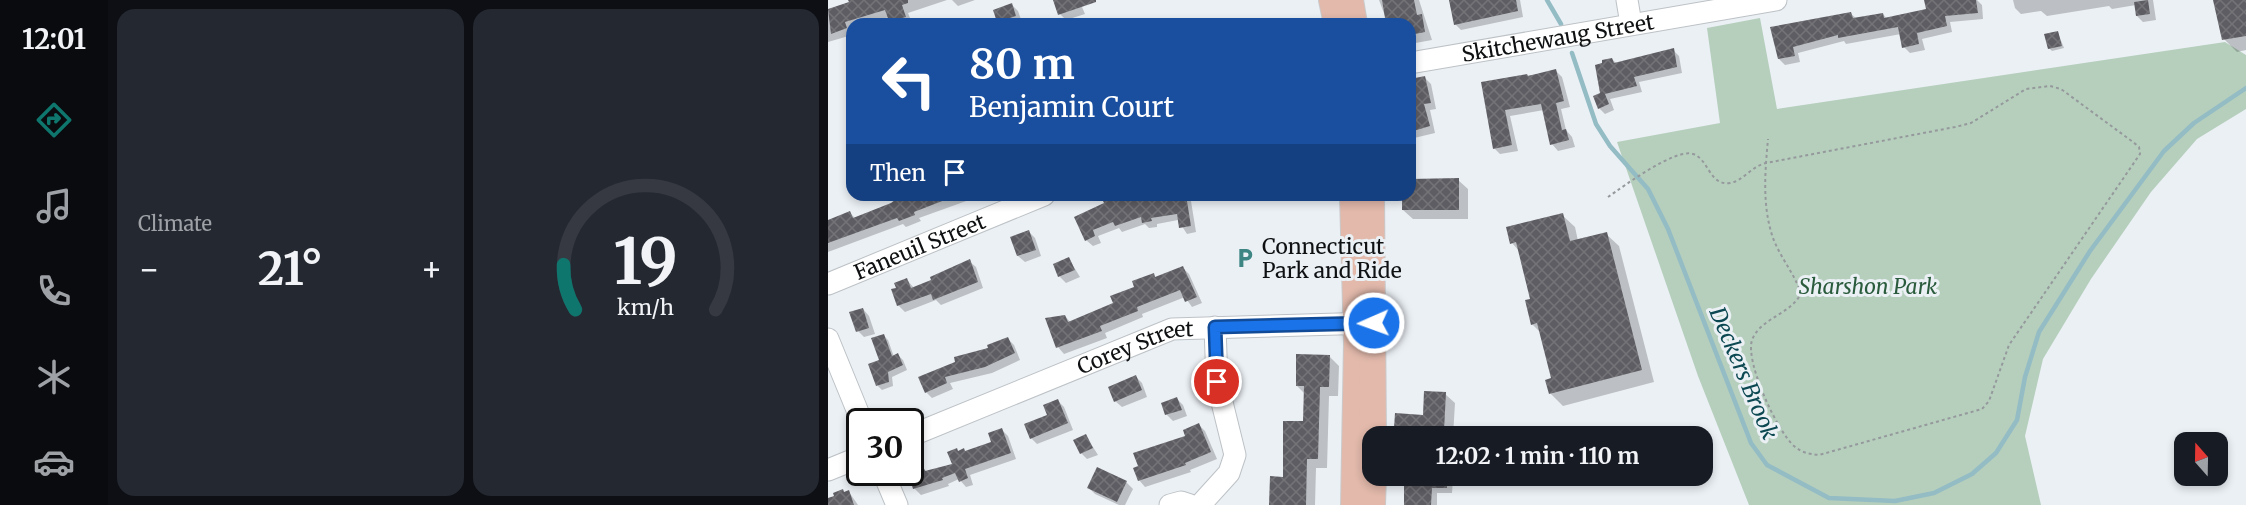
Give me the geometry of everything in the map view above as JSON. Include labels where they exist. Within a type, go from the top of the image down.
[{"type":"main road","points":[[1332,0],[1335,18]]},
{"type":"main road","points":[[1350,0],[1353,18]]},
{"type":"main road","points":[[1354,201],[1372,426]]},
{"type":"main road","points":[[1354,505],[1371,201]]},
{"type":"main road","points":[[1372,505],[1373,486]]},
{"type":"street","points":[[1627,0],[1631,24]]},
{"type":"street","name":"Skitchewaug Street","points":[[1416,62],[1776,0]]},
{"type":"street","name":"Faneuil Street","points":[[828,284],[1029,201]]},
{"type":"street","name":"Corey Street","points":[[924,430],[1172,329],[1365,323]]},
{"type":"street","points":[[1200,505],[1229,473],[1235,455],[1217,382],[1215,327]]},
{"type":"street","points":[[828,339],[856,408]]},
{"type":"street","points":[[828,470],[846,463]]},
{"type":"street","points":[[889,486],[897,505]]},
{"type":"street","points":[[1170,505],[1181,502],[1190,505]]},
{"type":"path","points":[[1608,197],[1676,156],[1691,153],[1700,158],[1708,172],[1720,182],[1732,183],[1753,167],[1766,163],[1971,123],[2026,89],[2050,86],[2061,89],[2133,142],[2139,147],[2140,154],[2009,345],[1989,401],[1983,409],[1819,455],[1802,453],[1791,444],[1771,412],[1751,352],[1752,341],[1758,330],[1797,301],[1801,293],[1796,278],[1774,240],[1767,216],[1766,163],[1768,139]]},
{"type":"green space","name":"Sharshon Park","points":[[1760,18],[1777,109],[2225,42],[2246,55],[2246,109],[2197,139],[2151,192],[2091,279],[2043,359],[2025,436],[2041,505],[1749,505],[1698,376],[1617,142],[1720,123],[1707,28]]},
{"type":"building","points":[[848,0],[908,0],[908,3],[902,5],[906,17],[888,18],[885,10],[858,18],[846,18],[846,28],[831,34],[828,9],[849,2]]},
{"type":"building","points":[[1053,0],[1096,0],[1096,2],[1058,15]]},
{"type":"building","points":[[1382,0],[1414,0],[1417,15],[1422,14],[1425,32],[1416,34],[1416,18],[1385,18]]},
{"type":"building","points":[[1449,0],[1516,0],[1518,11],[1454,25]]},
{"type":"building","points":[[1924,0],[1976,0],[1978,13],[1945,16],[1947,26],[1917,33],[1919,44],[1902,48],[1898,27],[1838,38],[1838,35],[1793,47],[1795,56],[1778,59],[1770,27],[1851,12],[1853,18],[1883,13],[1884,18],[1926,9]]},
{"type":"building","points":[[2148,0],[2150,14],[2136,16],[2134,2]]},
{"type":"building","points":[[2213,0],[2246,0],[2246,36],[2222,40]]},
{"type":"building","points":[[1012,3],[1016,16],[996,18],[993,10]]},
{"type":"building","points":[[2058,31],[2062,46],[2048,49],[2044,34]]},
{"type":"building","points":[[1674,48],[1677,67],[1634,77],[1637,86],[1605,94],[1609,104],[1598,109],[1593,96],[1600,93],[1595,65],[1602,63],[1602,60],[1612,58],[1614,63]]},
{"type":"building","points":[[1556,69],[1564,101],[1556,103],[1562,130],[1566,129],[1569,140],[1550,145],[1541,104],[1505,110],[1512,145],[1493,149],[1481,82],[1527,74],[1528,76]]},
{"type":"building","points":[[1425,76],[1431,103],[1424,104],[1430,126],[1416,130],[1416,78]]},
{"type":"building","points":[[1459,178],[1459,210],[1402,210],[1402,201],[1416,201],[1416,179]]},
{"type":"building","points":[[894,201],[942,201],[914,212],[915,215],[899,221],[897,218],[828,243],[828,220],[850,211],[853,218]]},
{"type":"building","points":[[1103,201],[1187,201],[1191,226],[1179,228],[1177,214],[1151,218],[1152,221],[1142,223],[1141,217],[1115,226],[1113,222],[1093,230],[1095,236],[1085,241],[1074,217],[1104,203]]},
{"type":"building","points":[[1563,213],[1570,241],[1607,232],[1642,370],[1549,394],[1545,380],[1551,378],[1537,323],[1531,325],[1525,300],[1530,299],[1516,242],[1510,244],[1506,227]]},
{"type":"building","points":[[1029,230],[1036,250],[1017,256],[1010,237]]},
{"type":"building","points":[[1069,257],[1075,270],[1058,277],[1053,264]]},
{"type":"building","points":[[970,259],[978,282],[933,300],[931,294],[897,306],[891,289],[896,288],[894,283],[907,278],[911,288]]},
{"type":"building","points":[[1183,266],[1197,297],[1185,302],[1180,290],[1137,307],[1138,311],[1100,326],[1102,331],[1056,348],[1045,318],[1065,315],[1068,322],[1113,303],[1110,296],[1134,287],[1132,281],[1154,273],[1155,277]]},
{"type":"building","points":[[863,308],[869,328],[856,332],[849,312]]},
{"type":"building","points":[[884,334],[892,356],[898,353],[903,365],[888,372],[889,382],[876,386],[868,364],[879,360],[871,338]]},
{"type":"building","points":[[1008,337],[1015,353],[985,367],[945,377],[947,383],[925,393],[918,377],[955,362],[954,357],[988,348],[987,345]]},
{"type":"building","points":[[1296,354],[1330,355],[1329,387],[1320,387],[1318,459],[1307,459],[1306,505],[1269,505],[1270,476],[1283,477],[1283,421],[1303,421],[1304,386],[1296,386]]},
{"type":"building","points":[[1136,375],[1142,390],[1114,402],[1108,387]]},
{"type":"building","points":[[1424,391],[1446,392],[1444,426],[1394,426],[1395,413],[1423,415]]},
{"type":"building","points":[[1177,397],[1182,410],[1165,415],[1161,403]]},
{"type":"building","points":[[1058,399],[1068,423],[1030,439],[1024,424],[1047,415],[1043,405]]},
{"type":"building","points":[[1199,423],[1211,452],[1185,463],[1186,465],[1138,481],[1133,468],[1138,466],[1133,453],[1185,436],[1183,430]]},
{"type":"building","points":[[1002,428],[1011,453],[965,469],[968,478],[959,482],[955,473],[942,478],[943,480],[924,486],[924,468],[925,471],[952,464],[947,452],[957,448],[958,451],[964,448],[965,451],[991,442],[988,433]]},
{"type":"building","points":[[1086,434],[1093,448],[1080,454],[1073,440]]},
{"type":"building","points":[[1097,467],[1127,481],[1117,502],[1087,488]]},
{"type":"building","points":[[1404,486],[1447,486],[1447,488],[1432,488],[1431,505],[1404,505]]},
{"type":"building","points":[[843,489],[844,492],[849,490],[854,505],[828,505],[828,498]]},
{"type":"waterway","name":"Deckers Brook","points":[[1547,0],[1561,24]]},
{"type":"waterway","name":"Deckers Brook","points":[[1572,53],[1596,124],[1610,146],[1648,189],[1668,229],[1751,443],[1767,465],[1829,498],[1895,501],[1934,493],[1972,474],[1996,453],[2017,420],[2025,377],[2039,332],[2090,251],[2164,151],[2194,123],[2246,88]]},
{"type":"place","name":"Connecticut Park and Ride","points":[[1245,258]]},
{"type":"route","points":[[1217,382],[1215,327],[1374,323]]}]
